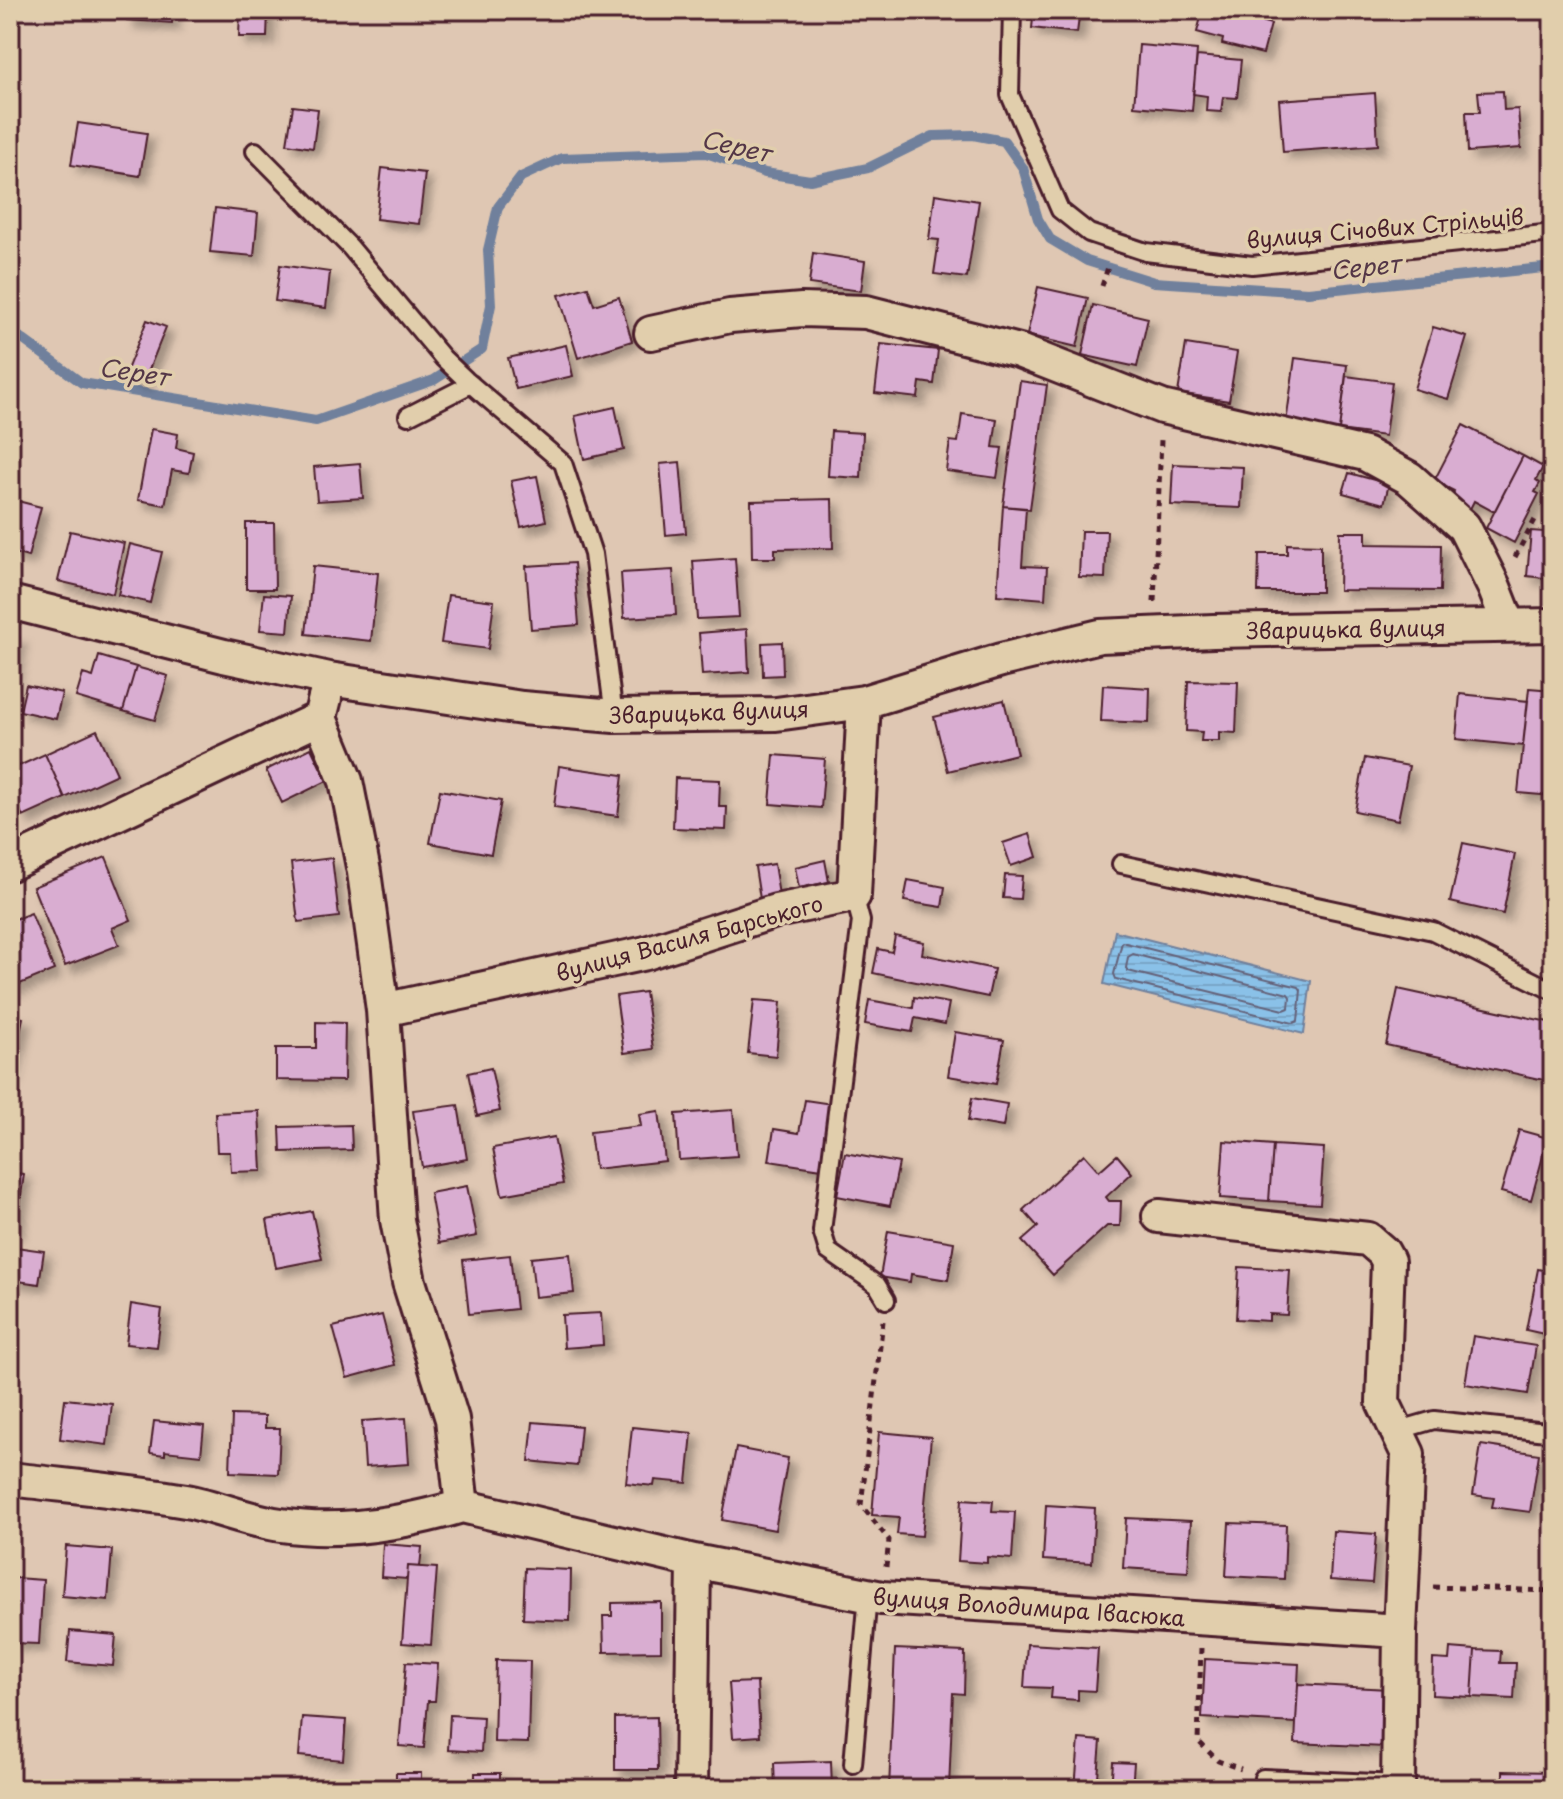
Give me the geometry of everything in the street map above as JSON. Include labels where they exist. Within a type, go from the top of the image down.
[{"type":"street","points":[[651,333],[745,315],[802,310],[866,312],[1019,351],[1162,407],[1365,454],[1409,478],[1464,527],[1509,625]]},
{"type":"street","name":"Зварицька вулиця","points":[[10,602],[329,679],[522,708],[614,716],[776,714],[864,702],[1060,644],[1100,636],[1553,625]]},
{"type":"street","points":[[329,679],[320,718],[346,781],[364,872],[383,1010],[397,1220],[409,1282],[452,1419],[462,1506]]},
{"type":"street","name":"вулиця Василя Барського","points":[[383,1010],[646,953],[776,911],[854,895],[864,702]]},
{"type":"street","points":[[10,864],[320,718]]},
{"type":"street","points":[[1159,1216],[1368,1239],[1376,1244],[1388,1261],[1383,1402],[1408,1454],[1400,1631],[1398,1786]]},
{"type":"street","name":"вулиця Володимира Івасюка","points":[[10,1479],[136,1492],[215,1506],[279,1525],[338,1529],[435,1514],[462,1506],[694,1561],[875,1596],[1400,1631]]},
{"type":"street","points":[[691,1789],[694,1561]]},
{"type":"lane","name":"вулиця Січових Стрільців","points":[[1012,10],[1010,95],[1060,210],[1089,233],[1146,252],[1252,265],[1553,233]]},
{"type":"lane","points":[[255,151],[350,247],[443,358],[563,463],[593,554],[614,716]]},
{"type":"lane","points":[[408,416],[468,382]]},
{"type":"lane","points":[[1121,864],[1433,931],[1553,991]]},
{"type":"lane","name":"вулиця Василя Барського","points":[[854,895],[861,921],[822,1231],[828,1251],[877,1285],[886,1300]]},
{"type":"lane","points":[[1396,1431],[1434,1420],[1547,1432]]},
{"type":"lane","points":[[853,1764],[875,1596]]},
{"type":"lane","points":[[1263,1778],[1398,1786]]},
{"type":"path","points":[[1153,634],[1162,407]]},
{"type":"path","points":[[1494,587],[1521,548],[1537,516]]},
{"type":"path","points":[[875,1596],[889,1540],[861,1505],[886,1300]]},
{"type":"path","points":[[1404,1586],[1553,1591]]},
{"type":"path","points":[[1202,1619],[1198,1741],[1218,1761],[1263,1778]]},
{"type":"water","points":[[1115,931],[1311,981],[1304,1034],[1104,984]]},
{"type":"building","points":[[128,10],[173,10],[172,23],[127,20]]},
{"type":"building","points":[[240,10],[268,10],[267,37],[239,37]]},
{"type":"building","points":[[1034,10],[1080,10],[1077,33],[1032,28]]},
{"type":"building","points":[[1203,10],[1248,10],[1246,17],[1271,24],[1263,54],[1222,44],[1223,39],[1197,32]]},
{"type":"building","points":[[1139,45],[1197,50],[1192,111],[1134,106]]},
{"type":"building","points":[[1197,56],[1241,60],[1237,98],[1223,97],[1221,112],[1206,111],[1207,96],[1193,94]]},
{"type":"building","points":[[1503,91],[1504,110],[1518,109],[1521,148],[1468,152],[1466,112],[1480,112],[1478,92]]},
{"type":"building","points":[[1375,93],[1378,145],[1283,152],[1279,100]]},
{"type":"building","points":[[293,106],[318,109],[313,148],[287,144]]},
{"type":"building","points":[[78,123],[147,133],[140,176],[71,165]]},
{"type":"building","points":[[382,168],[425,173],[419,224],[376,219]]},
{"type":"building","points":[[935,194],[979,201],[967,278],[934,274],[939,240],[929,239]]},
{"type":"building","points":[[215,208],[258,213],[254,256],[210,252]]},
{"type":"building","points":[[813,253],[865,261],[861,291],[809,284]]},
{"type":"building","points":[[280,265],[330,272],[326,308],[275,301]]},
{"type":"building","points":[[588,287],[594,305],[619,297],[632,341],[578,358],[559,295]]},
{"type":"building","points":[[1038,287],[1088,298],[1077,347],[1027,335]]},
{"type":"building","points":[[1093,305],[1148,318],[1137,367],[1082,355]]},
{"type":"building","points":[[147,320],[166,327],[144,382],[125,375]]},
{"type":"building","points":[[1433,327],[1467,337],[1448,399],[1414,389]]},
{"type":"building","points":[[881,344],[938,350],[934,384],[920,382],[918,398],[875,393]]},
{"type":"building","points":[[1186,344],[1237,352],[1229,401],[1178,393]]},
{"type":"building","points":[[566,345],[573,376],[516,389],[508,358]]},
{"type":"building","points":[[1295,358],[1347,365],[1339,430],[1286,423]]},
{"type":"building","points":[[1346,376],[1392,382],[1385,436],[1339,430]]},
{"type":"building","points":[[1020,381],[1047,385],[1030,509],[1003,506]]},
{"type":"building","points":[[615,407],[624,450],[584,459],[575,416]]},
{"type":"building","points":[[962,414],[997,419],[993,447],[1002,448],[997,478],[946,471],[950,441],[958,442]]},
{"type":"building","points":[[1463,425],[1523,456],[1494,512],[1474,501],[1470,509],[1450,499],[1454,491],[1434,481]]},
{"type":"building","points":[[151,429],[178,434],[176,448],[193,452],[189,473],[172,470],[165,505],[138,500]]},
{"type":"building","points":[[831,431],[863,433],[861,478],[828,476]]},
{"type":"building","points":[[1523,456],[1543,467],[1536,480],[1540,483],[1535,492],[1539,494],[1514,543],[1486,528]]},
{"type":"building","points":[[680,462],[686,533],[666,535],[660,464]]},
{"type":"building","points":[[360,463],[363,498],[317,501],[314,467]]},
{"type":"building","points":[[1173,464],[1243,467],[1241,508],[1171,505]]},
{"type":"building","points":[[1349,473],[1389,484],[1384,504],[1343,493]]},
{"type":"building","points":[[537,476],[546,521],[521,527],[511,481]]},
{"type":"building","points":[[10,499],[41,507],[28,557],[10,552]]},
{"type":"building","points":[[832,499],[833,548],[775,549],[775,558],[752,558],[751,501]]},
{"type":"building","points":[[1003,506],[1026,508],[1022,566],[1047,567],[1045,599],[997,595]]},
{"type":"building","points":[[1545,519],[1553,520],[1553,579],[1527,576],[1531,531],[1544,532]]},
{"type":"building","points":[[246,523],[274,523],[275,589],[246,589]]},
{"type":"building","points":[[70,531],[124,543],[113,594],[58,581]]},
{"type":"building","points":[[1081,531],[1107,531],[1105,578],[1079,577]]},
{"type":"building","points":[[1340,532],[1366,532],[1366,544],[1441,545],[1440,591],[1339,590]]},
{"type":"building","points":[[130,544],[162,552],[150,603],[118,595]]},
{"type":"building","points":[[1287,544],[1321,545],[1321,592],[1258,592],[1259,554],[1287,554]]},
{"type":"building","points":[[735,558],[739,617],[697,619],[693,561]]},
{"type":"building","points":[[574,563],[579,625],[531,629],[526,566]]},
{"type":"building","points":[[313,566],[378,573],[371,641],[306,634]]},
{"type":"building","points":[[673,570],[676,615],[624,618],[621,573]]},
{"type":"building","points":[[264,594],[291,596],[288,632],[260,630]]},
{"type":"building","points":[[448,595],[494,601],[488,649],[441,643]]},
{"type":"building","points":[[747,629],[749,672],[702,675],[699,633]]},
{"type":"building","points":[[10,637],[19,638],[11,687],[10,687]]},
{"type":"building","points":[[782,642],[783,675],[763,676],[762,643]]},
{"type":"building","points":[[99,656],[136,667],[123,711],[76,697],[83,674],[93,677]]},
{"type":"building","points":[[136,667],[168,676],[155,720],[123,711]]},
{"type":"building","points":[[1188,681],[1238,682],[1236,733],[1219,732],[1219,741],[1201,741],[1202,732],[1186,731]]},
{"type":"building","points":[[26,685],[62,693],[56,719],[20,711]]},
{"type":"building","points":[[1103,685],[1150,688],[1149,723],[1101,721]]},
{"type":"building","points":[[1529,688],[1553,690],[1553,796],[1518,793]]},
{"type":"building","points":[[1460,694],[1528,701],[1523,746],[1456,739]]},
{"type":"building","points":[[1004,700],[1017,754],[948,771],[934,717]]},
{"type":"building","points":[[97,730],[117,774],[65,798],[45,754]]},
{"type":"building","points":[[311,748],[327,781],[282,803],[266,770]]},
{"type":"building","points":[[45,754],[65,798],[23,817],[10,788],[10,770]]},
{"type":"building","points":[[774,755],[825,759],[821,808],[770,804]]},
{"type":"building","points":[[1365,758],[1409,766],[1398,820],[1355,811]]},
{"type":"building","points":[[559,766],[623,775],[618,816],[554,807]]},
{"type":"building","points":[[675,778],[720,780],[719,807],[727,807],[726,830],[673,828]]},
{"type":"building","points":[[440,790],[501,801],[491,854],[430,843]]},
{"type":"building","points":[[1030,834],[1037,857],[1011,866],[1003,843]]},
{"type":"building","points":[[1463,843],[1515,854],[1503,914],[1450,902]]},
{"type":"building","points":[[106,857],[131,920],[112,928],[119,945],[65,966],[33,887]]},
{"type":"building","points":[[332,858],[339,917],[298,922],[291,863]]},
{"type":"building","points":[[825,860],[829,882],[799,888],[795,867]]},
{"type":"building","points":[[774,864],[779,895],[760,899],[755,867]]},
{"type":"building","points":[[1005,875],[1022,876],[1020,899],[1003,898]]},
{"type":"building","points":[[908,880],[945,887],[942,907],[904,901]]},
{"type":"building","points":[[31,913],[54,970],[10,988],[10,921]]},
{"type":"building","points":[[895,936],[924,942],[922,954],[994,969],[988,997],[873,973],[878,949],[892,952]]},
{"type":"building","points":[[1398,989],[1553,1023],[1553,1082],[1386,1045]]},
{"type":"building","points":[[645,992],[653,1049],[624,1053],[616,996]]},
{"type":"building","points":[[914,997],[949,1003],[945,1024],[915,1018],[912,1032],[865,1024],[869,1000],[913,1008]]},
{"type":"building","points":[[754,1000],[781,1002],[776,1056],[748,1053]]},
{"type":"building","points":[[10,1015],[23,1018],[10,1079]]},
{"type":"building","points":[[316,1022],[345,1023],[344,1081],[276,1080],[276,1048],[316,1048]]},
{"type":"building","points":[[955,1032],[1004,1040],[996,1084],[948,1076]]},
{"type":"building","points":[[491,1068],[500,1111],[477,1116],[468,1073]]},
{"type":"building","points":[[972,1098],[1007,1104],[1003,1127],[968,1121]]},
{"type":"building","points":[[805,1100],[832,1104],[822,1169],[769,1161],[774,1129],[799,1133]]},
{"type":"building","points":[[458,1105],[467,1159],[422,1167],[413,1111]]},
{"type":"building","points":[[733,1110],[737,1156],[679,1160],[676,1114]]},
{"type":"building","points":[[259,1111],[262,1171],[231,1172],[230,1152],[217,1152],[215,1113]]},
{"type":"building","points":[[659,1111],[665,1161],[595,1169],[590,1132],[641,1126],[639,1114]]},
{"type":"building","points":[[351,1125],[352,1150],[281,1152],[280,1127]]},
{"type":"building","points":[[1519,1130],[1548,1138],[1531,1200],[1501,1192]]},
{"type":"building","points":[[554,1137],[563,1184],[502,1195],[493,1148]]},
{"type":"building","points":[[1224,1141],[1273,1145],[1269,1201],[1220,1198]]},
{"type":"building","points":[[1273,1145],[1324,1148],[1320,1204],[1269,1201]]},
{"type":"building","points":[[845,1153],[899,1163],[890,1206],[837,1196]]},
{"type":"building","points":[[1084,1154],[1099,1171],[1117,1155],[1132,1173],[1106,1197],[1109,1201],[1121,1201],[1120,1226],[1107,1226],[1053,1275],[1022,1241],[1038,1227],[1023,1210]]},
{"type":"building","points":[[10,1172],[24,1174],[16,1232],[10,1232]]},
{"type":"building","points":[[467,1186],[477,1236],[439,1243],[430,1193]]},
{"type":"building","points":[[312,1211],[322,1259],[276,1268],[267,1220]]},
{"type":"building","points":[[888,1231],[954,1242],[948,1280],[911,1274],[910,1282],[880,1277]]},
{"type":"building","points":[[16,1247],[44,1251],[39,1284],[11,1280]]},
{"type":"building","points":[[570,1254],[574,1293],[535,1297],[531,1258]]},
{"type":"building","points":[[510,1255],[516,1309],[469,1314],[463,1260]]},
{"type":"building","points":[[1239,1267],[1290,1270],[1287,1315],[1269,1314],[1269,1321],[1236,1319]]},
{"type":"building","points":[[1538,1269],[1553,1272],[1553,1336],[1526,1330]]},
{"type":"building","points":[[131,1304],[162,1309],[157,1347],[126,1344]]},
{"type":"building","points":[[601,1313],[603,1345],[564,1348],[562,1315]]},
{"type":"building","points":[[382,1315],[395,1365],[347,1378],[333,1327]]},
{"type":"building","points":[[1473,1336],[1536,1346],[1528,1394],[1465,1384]]},
{"type":"building","points":[[65,1399],[112,1404],[107,1445],[60,1439]]},
{"type":"building","points":[[232,1415],[265,1416],[265,1428],[280,1428],[278,1474],[230,1472]]},
{"type":"building","points":[[406,1418],[409,1464],[365,1467],[362,1421]]},
{"type":"building","points":[[154,1421],[204,1426],[201,1455],[165,1451],[165,1455],[150,1453]]},
{"type":"building","points":[[533,1422],[581,1426],[577,1466],[529,1461]]},
{"type":"building","points":[[632,1427],[692,1433],[687,1483],[655,1480],[654,1486],[626,1483]]},
{"type":"building","points":[[879,1432],[931,1437],[922,1536],[897,1534],[899,1517],[872,1515]]},
{"type":"building","points":[[1481,1445],[1539,1454],[1530,1512],[1492,1507],[1494,1498],[1473,1495]]},
{"type":"building","points":[[736,1448],[788,1458],[775,1530],[722,1520]]},
{"type":"building","points":[[962,1499],[993,1501],[992,1511],[1015,1512],[1012,1559],[987,1557],[987,1563],[958,1561]]},
{"type":"building","points":[[1046,1505],[1095,1508],[1092,1563],[1043,1560]]},
{"type":"building","points":[[1126,1518],[1191,1521],[1188,1572],[1123,1568]]},
{"type":"building","points":[[1229,1523],[1286,1525],[1284,1579],[1226,1576]]},
{"type":"building","points":[[1333,1531],[1376,1534],[1372,1583],[1330,1580]]},
{"type":"building","points":[[383,1544],[422,1547],[420,1567],[408,1566],[407,1579],[381,1577]]},
{"type":"building","points":[[66,1546],[112,1550],[108,1600],[62,1596]]},
{"type":"building","points":[[408,1566],[437,1568],[431,1645],[402,1643]]},
{"type":"building","points":[[525,1568],[571,1570],[570,1621],[523,1619]]},
{"type":"building","points":[[15,1578],[43,1580],[39,1644],[11,1643]]},
{"type":"building","points":[[661,1602],[661,1651],[604,1652],[603,1616],[612,1616],[612,1603]]},
{"type":"building","points":[[70,1631],[116,1635],[113,1666],[67,1662]]},
{"type":"building","points":[[1027,1644],[1098,1648],[1095,1691],[1078,1690],[1078,1700],[1051,1698],[1052,1688],[1024,1687]]},
{"type":"building","points":[[1450,1648],[1475,1650],[1472,1697],[1432,1695],[1433,1659],[1449,1660]]},
{"type":"building","points":[[895,1649],[965,1652],[964,1694],[953,1693],[949,1789],[889,1789]]},
{"type":"building","points":[[1475,1650],[1501,1651],[1500,1663],[1516,1663],[1514,1699],[1472,1697]]},
{"type":"building","points":[[1205,1659],[1299,1664],[1296,1723],[1202,1718]]},
{"type":"building","points":[[496,1660],[530,1661],[528,1743],[494,1742]]},
{"type":"building","points":[[406,1662],[438,1664],[435,1701],[428,1701],[424,1748],[399,1746]]},
{"type":"building","points":[[757,1682],[760,1736],[733,1738],[729,1683]]},
{"type":"building","points":[[1298,1684],[1388,1689],[1385,1747],[1295,1743]]},
{"type":"building","points":[[450,1715],[483,1717],[481,1752],[448,1750]]},
{"type":"building","points":[[302,1717],[346,1720],[343,1760],[299,1756]]},
{"type":"building","points":[[657,1717],[658,1770],[615,1770],[615,1718]]},
{"type":"building","points":[[1079,1739],[1101,1741],[1097,1789],[1075,1789]]},
{"type":"building","points":[[831,1761],[832,1789],[775,1789],[774,1763]]},
{"type":"building","points":[[1113,1762],[1134,1763],[1132,1789],[1111,1789]]},
{"type":"building","points":[[1503,1771],[1553,1772],[1553,1789],[1503,1789]]},
{"type":"building","points":[[396,1773],[421,1773],[421,1789],[396,1789]]},
{"type":"building","points":[[475,1773],[500,1773],[500,1789],[475,1789]]},
{"type":"waterway","name":"Серет","points":[[10,330],[82,383],[316,421],[434,380],[482,349],[491,305],[488,250],[498,207],[521,177],[562,158],[706,153],[765,173],[810,180],[868,168],[933,136],[973,135],[1004,141],[1023,168],[1038,219],[1050,239],[1087,261],[1154,282],[1308,292],[1553,267]]}]
